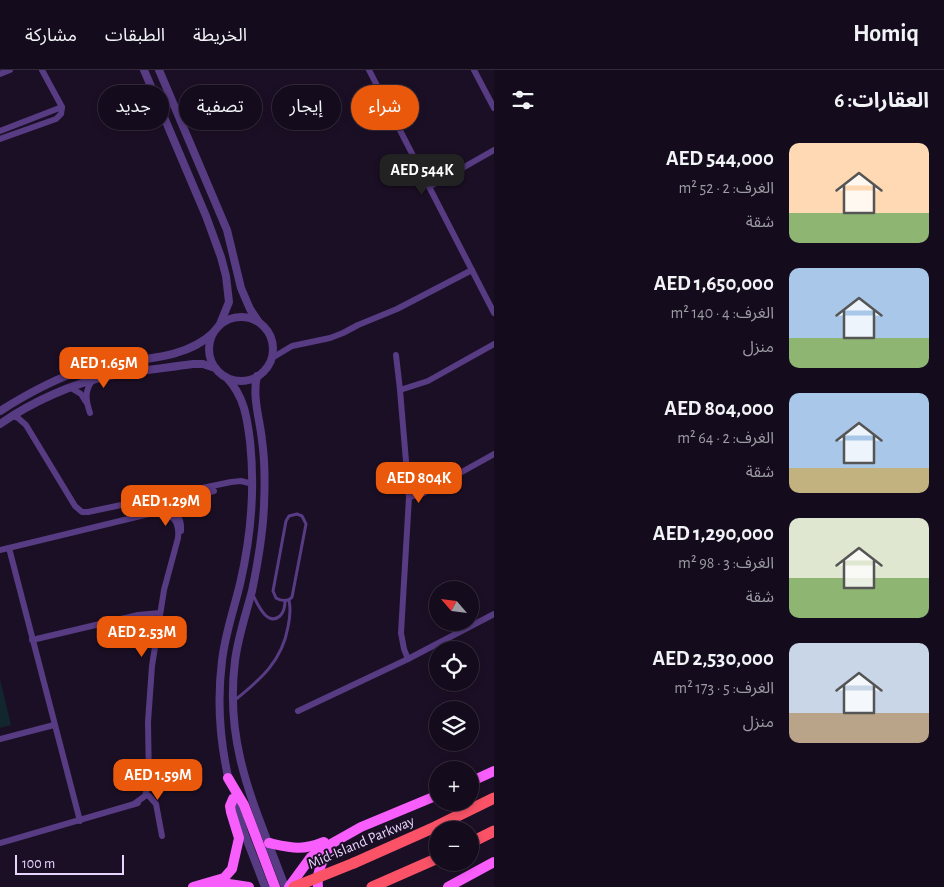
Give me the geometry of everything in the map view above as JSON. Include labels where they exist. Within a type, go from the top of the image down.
[{"type":"highway","name":"Mid-Island Parkway","points":[[294,887],[435,827],[494,798]]},
{"type":"highway","points":[[479,838],[494,831]]},
{"type":"highway","points":[[372,887],[429,862]]},
{"type":"main road","points":[[479,778],[494,772]]},
{"type":"main road","points":[[228,778],[244,805],[275,887]]},
{"type":"main road","points":[[192,887],[224,878],[232,869],[239,838],[230,809],[233,799]]},
{"type":"main road","points":[[287,887],[311,856],[379,818],[429,799]]},
{"type":"main road","points":[[269,843],[302,849],[332,838],[337,841]]},
{"type":"main road","points":[[318,887],[317,878],[320,865],[337,841]]},
{"type":"main road","points":[[448,887],[494,862]]},
{"type":"main road","points":[[211,887],[229,884],[249,887]]},
{"type":"street","points":[[0,74],[10,70]]},
{"type":"street","points":[[0,139],[56,118],[61,114],[62,107],[42,70]]},
{"type":"street","points":[[0,411],[63,377],[107,364],[183,352],[199,344],[213,333],[220,324],[229,302],[224,266],[206,216],[144,70]]},
{"type":"street","points":[[159,70],[227,230],[240,288],[250,309],[271,336],[272,358],[265,370],[248,380],[241,381],[227,378]]},
{"type":"street","points":[[369,70],[494,313]]},
{"type":"street","points":[[474,70],[494,108]]},
{"type":"street","points":[[0,130],[62,107]]},
{"type":"street","points":[[429,187],[494,150]]},
{"type":"street","points":[[272,358],[292,346],[343,334],[358,325],[398,309],[472,270]]},
{"type":"street","points":[[220,324],[230,318],[241,316],[258,321]]},
{"type":"street","points":[[213,333],[209,349],[215,368]]},
{"type":"street","points":[[400,390],[428,381],[494,344]]},
{"type":"street","points":[[396,355],[408,497],[401,632],[408,659]]},
{"type":"street","points":[[0,424],[35,403],[71,388],[108,376],[204,364],[215,368],[236,388],[244,404],[251,452],[253,483],[245,562],[226,637],[220,676],[221,723],[228,778],[233,799],[265,887]]},
{"type":"street","points":[[257,376],[256,398],[262,442],[264,481],[262,531],[251,592],[237,646],[233,702],[240,762],[249,792],[287,887]]},
{"type":"street","points":[[90,413],[87,403],[87,392],[93,380]]},
{"type":"street","points":[[71,388],[81,394],[87,403]]},
{"type":"street","points":[[12,416],[26,424],[75,506],[82,512],[231,482],[253,483],[264,481]]},
{"type":"street","points":[[408,497],[424,493],[494,454]]},
{"type":"street","points":[[134,804],[145,796],[148,788],[149,703],[152,666],[160,614],[177,543],[177,518],[189,500],[197,495],[214,491]]},
{"type":"street","points":[[0,550],[160,510],[168,510],[177,518]]},
{"type":"street","points":[[9,548],[80,821]]},
{"type":"street","points":[[32,640],[138,615],[160,614]]},
{"type":"street","points":[[298,711],[408,659],[494,614]]},
{"type":"street","points":[[0,739],[54,725]]},
{"type":"street","points":[[0,843],[142,802],[148,796],[151,789],[149,779]]},
{"type":"street","points":[[148,796],[156,804],[162,836]]},
{"type":"lane","points":[[251,592],[261,610],[269,618],[276,618],[280,615],[287,600],[292,595],[306,524],[304,518],[297,514],[292,514],[286,521],[274,591],[276,598],[287,600]]},
{"type":"lane","points":[[233,702],[280,655],[286,640],[290,617],[287,600]]},
{"type":"shaded area","points":[[0,679],[11,725],[0,728]]}]
